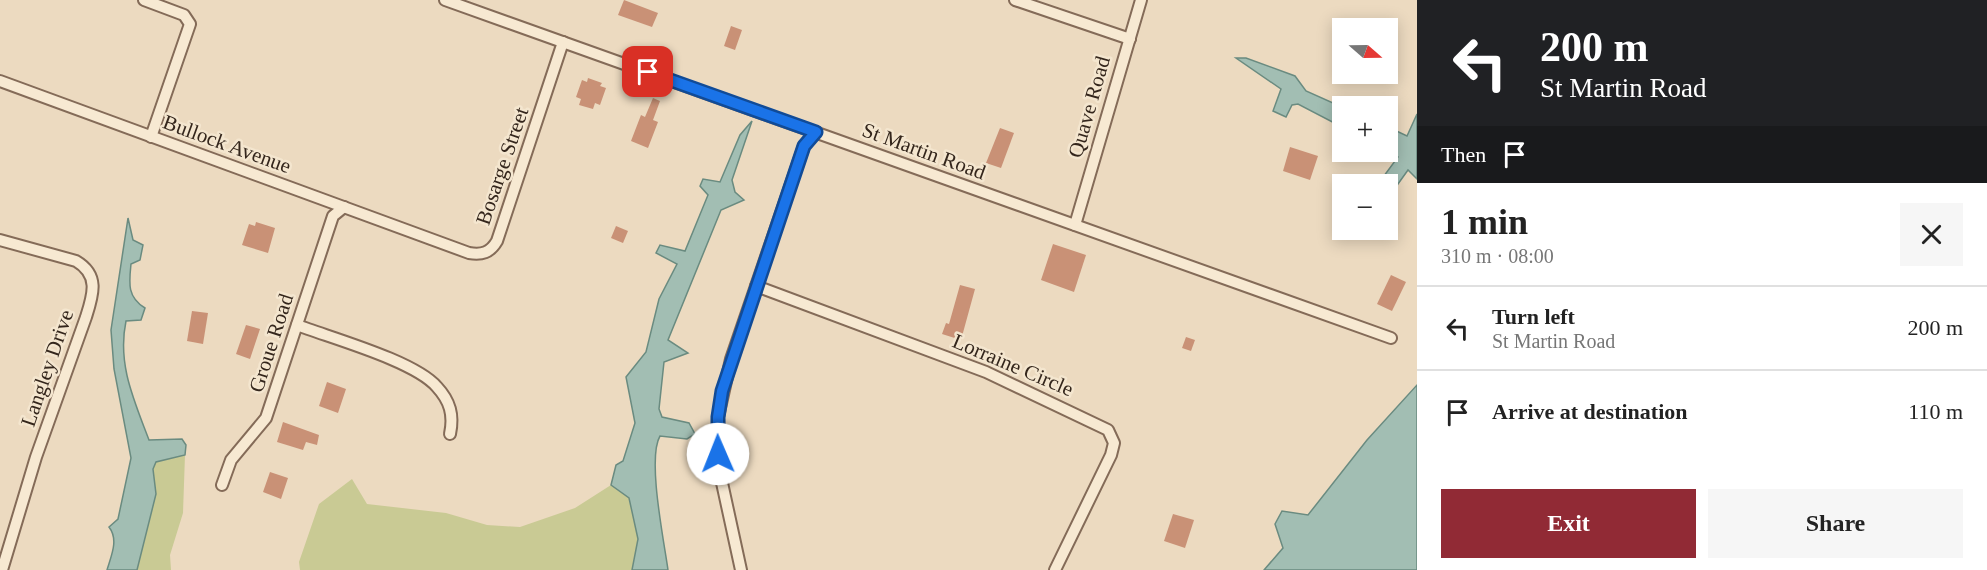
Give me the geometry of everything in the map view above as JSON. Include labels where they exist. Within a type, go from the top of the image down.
[{"type":"street","points":[[144,0],[184,15],[190,24],[151,137]]},
{"type":"street","name":"St Martin Road","points":[[445,0],[1391,338]]},
{"type":"street","points":[[1015,0],[1130,39]]},
{"type":"street","name":"Quave Road","points":[[1075,225],[1141,0]]},
{"type":"street","name":"Bosarge Street","points":[[441,243],[469,253],[480,254],[487,252],[497,241],[564,42]]},
{"type":"street","name":"Bullock Avenue","points":[[0,81],[441,243]]},
{"type":"street","points":[[741,570],[719,469],[718,417],[731,359],[804,146],[816,132]]},
{"type":"street","name":"Groue Road","points":[[222,485],[231,460],[267,418],[333,216],[344,207]]},
{"type":"street","name":"Langley Drive","points":[[0,240],[76,261],[85,266],[93,282],[93,294],[86,317],[36,457],[2,570]]},
{"type":"street","name":"Lorraine Circle","points":[[756,286],[986,372],[1108,430],[1114,443],[1111,455],[1055,570]]},
{"type":"street","points":[[297,325],[401,364],[436,384],[452,412],[450,434]]},
{"type":"green space","points":[[185,455],[183,513],[170,555],[171,570],[137,570],[156,494],[153,469],[156,462]]},
{"type":"green space","points":[[352,479],[367,504],[446,513],[487,525],[520,527],[575,508],[611,485],[629,498],[638,539],[632,570],[300,570],[299,562],[319,504]]},
{"type":"shaded area","points":[[1236,58],[1246,58],[1295,76],[1306,91],[1332,103],[1332,122],[1298,104],[1292,105],[1286,117],[1273,111],[1281,89]]},
{"type":"shaded area","points":[[1417,114],[1417,179],[1408,170],[1398,184],[1398,174],[1385,174],[1394,162],[1398,162],[1398,132],[1407,136]]},
{"type":"shaded area","points":[[752,121],[732,180],[735,192],[744,200],[721,210],[668,340],[688,353],[664,362],[659,409],[662,417],[689,423],[695,434],[687,439],[660,436],[656,447],[656,480],[668,570],[632,570],[638,539],[629,498],[611,485],[616,465],[623,461],[635,423],[626,377],[646,352],[659,299],[677,264],[656,253],[660,245],[685,251],[708,195],[700,186],[703,179],[720,182],[740,135]]},
{"type":"shaded area","points":[[128,218],[133,240],[143,245],[140,260],[131,264],[130,289],[135,299],[145,308],[141,320],[126,321],[124,352],[128,382],[149,440],[182,439],[186,445],[185,455],[156,462],[153,469],[156,494],[137,570],[107,570],[114,543],[109,527],[118,519],[131,458],[114,369],[111,330]]},
{"type":"shaded area","points":[[1417,385],[1417,570],[1264,570],[1283,548],[1275,524],[1282,511],[1308,515],[1367,440]]},
{"type":"building","points":[[624,0],[658,13],[652,27],[618,15]]},
{"type":"building","points":[[731,26],[742,30],[735,50],[724,46]]},
{"type":"building","points":[[588,78],[602,83],[600,86],[606,88],[600,105],[595,103],[593,109],[579,105],[581,99],[576,97],[582,80],[587,82]]},
{"type":"building","points":[[653,98],[660,101],[653,120],[658,122],[648,148],[631,141],[641,115],[645,117]]},
{"type":"building","points":[[1000,128],[1014,133],[1001,168],[986,163]]},
{"type":"building","points":[[1290,147],[1318,156],[1310,180],[1283,171]]},
{"type":"building","points":[[256,222],[275,228],[268,253],[242,245],[249,224],[255,226]]},
{"type":"building","points":[[616,226],[628,231],[623,243],[611,238]]},
{"type":"building","points":[[1053,244],[1086,255],[1074,292],[1041,280]]},
{"type":"building","points":[[1391,275],[1406,282],[1392,311],[1377,304]]},
{"type":"building","points":[[960,285],[975,289],[961,340],[942,334],[946,323],[949,324]]},
{"type":"building","points":[[192,311],[208,313],[203,344],[187,341]]},
{"type":"building","points":[[246,325],[260,329],[250,359],[236,354]]},
{"type":"building","points":[[1186,337],[1195,340],[1191,351],[1182,348]]},
{"type":"building","points":[[327,382],[346,389],[338,413],[319,406]]},
{"type":"building","points":[[283,422],[319,435],[317,445],[306,442],[303,450],[277,442]]},
{"type":"building","points":[[270,472],[288,478],[281,499],[263,492]]},
{"type":"building","points":[[1173,514],[1194,520],[1185,548],[1164,541]]},
{"type":"route","points":[[648,72],[816,132],[804,146],[731,359],[718,417],[716,439],[718,454]]}]
